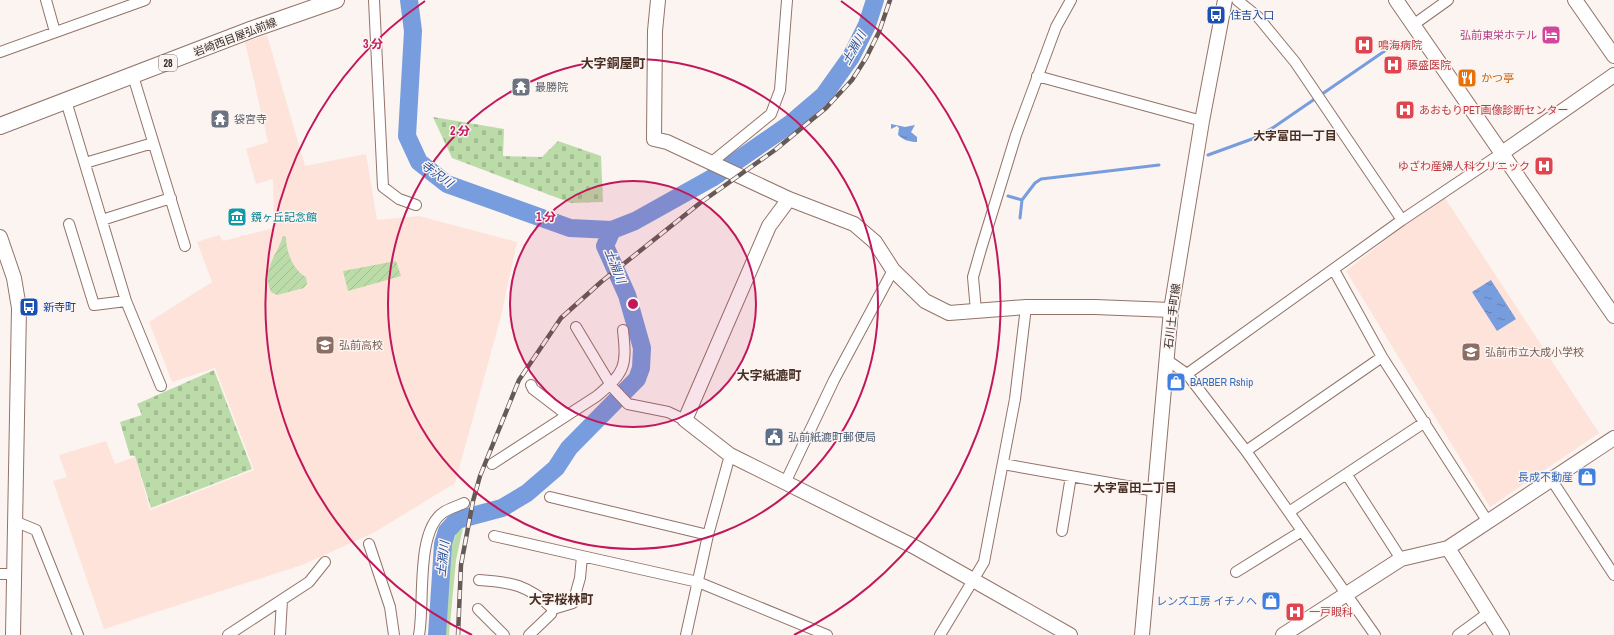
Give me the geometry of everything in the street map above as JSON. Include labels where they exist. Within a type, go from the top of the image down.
[{"type":"main road","name":"岩崎西目屋弘前線","points":[[0,126],[336,0]]},
{"type":"street","points":[[46,0],[55,32]]},
{"type":"street","points":[[0,52],[146,0]]},
{"type":"street","points":[[374,0],[384,187],[399,199],[416,205]]},
{"type":"street","points":[[658,0],[655,31],[654,139],[667,142],[789,199],[854,224],[876,242],[893,270],[925,301],[948,313],[1026,307],[1095,307],[1171,310]]},
{"type":"street","points":[[712,162],[771,114],[776,105],[780,90],[787,0]]},
{"type":"street","points":[[976,311],[973,277],[1016,135],[1056,27],[1071,0]]},
{"type":"street","name":"石川土手町線","points":[[1142,635],[1171,310],[1202,121],[1225,0]]},
{"type":"street","points":[[1237,0],[1258,17],[1277,39],[1318,96],[1402,220]]},
{"type":"street","points":[[1396,0],[1614,316]]},
{"type":"street","points":[[1413,25],[1448,0]]},
{"type":"street","points":[[1576,0],[1614,56]]},
{"type":"street","points":[[1187,374],[1402,220],[1614,75]]},
{"type":"street","points":[[134,76],[153,144],[185,246]]},
{"type":"street","points":[[1038,76],[1202,121]]},
{"type":"street","points":[[66,101],[86,163],[126,301],[161,386]]},
{"type":"street","points":[[86,163],[153,144]]},
{"type":"street","points":[[102,220],[171,198]]},
{"type":"street","points":[[685,420],[769,226],[789,199]]},
{"type":"street","points":[[69,224],[94,305],[126,301]]},
{"type":"street","points":[[0,237],[14,278],[19,308],[14,521],[7,574],[13,635]]},
{"type":"street","points":[[785,483],[834,380],[893,270]]},
{"type":"street","points":[[1334,270],[1382,358],[1425,422],[1488,522]]},
{"type":"street","points":[[940,635],[984,562],[1015,399],[1026,307]]},
{"type":"street","points":[[576,327],[611,386],[627,402],[668,412],[685,420],[730,455],[913,546],[974,579],[1070,635]]},
{"type":"street","points":[[492,464],[611,386],[623,369],[626,355],[623,330]]},
{"type":"street","points":[[1246,451],[1382,358]]},
{"type":"street","points":[[1167,360],[1187,374],[1246,451],[1375,635]]},
{"type":"street","points":[[532,385],[533,389],[567,415]]},
{"type":"street","points":[[1289,512],[1425,422]]},
{"type":"street","points":[[1283,635],[1401,559],[1448,548],[1614,438]]},
{"type":"street","points":[[686,635],[708,535],[730,455]]},
{"type":"street","points":[[1003,464],[1155,491]]},
{"type":"street","points":[[1347,475],[1401,559]]},
{"type":"street","points":[[1062,531],[1071,476]]},
{"type":"street","points":[[1551,479],[1614,575]]},
{"type":"street","points":[[550,497],[708,535]]},
{"type":"street","points":[[419,635],[424,549],[432,526],[443,512],[464,504]]},
{"type":"street","points":[[14,521],[36,530],[78,635]]},
{"type":"street","points":[[1236,572],[1302,531]]},
{"type":"street","points":[[494,536],[698,582],[827,635]]},
{"type":"street","points":[[370,544],[390,607],[394,635]]},
{"type":"street","points":[[1448,548],[1502,635]]},
{"type":"street","points":[[553,609],[574,604],[580,578],[582,556]]},
{"type":"street","points":[[228,635],[309,582],[325,562]]},
{"type":"street","points":[[478,580],[498,582],[527,588],[553,609]]},
{"type":"street","points":[[280,635],[282,600]]},
{"type":"street","points":[[478,609],[504,635]]},
{"type":"street","points":[[529,635],[551,614],[553,609]]},
{"type":"street","points":[[1458,635],[1488,613]]},
{"type":"shaded area","name":"弘前高校","points":[[267,35],[305,166],[366,154],[377,220],[419,216],[517,242],[500,320],[455,483],[375,532],[302,565],[104,629],[53,481],[67,477],[59,455],[106,441],[115,464],[135,457],[150,510],[254,470],[215,368],[172,382],[149,322],[212,282],[197,242],[219,235],[223,241],[274,228],[273,179],[256,184],[246,149],[268,142],[245,42]]},
{"type":"shaded area","name":"弘前市立大成小学校","points":[[1445,198],[1599,433],[1490,507],[1346,271],[1401,228]]},
{"type":"green space","points":[[433,117],[504,129],[503,156],[542,157],[558,141],[601,156],[603,202],[571,203],[452,158]]},
{"type":"green space","points":[[283,236],[286,237],[287,249],[291,260],[297,270],[306,277],[307,284],[304,288],[277,295],[271,292],[268,284],[268,276],[271,263]]},
{"type":"green space","points":[[396,261],[401,276],[348,291],[343,271]]},
{"type":"green space","points":[[214,370],[252,469],[151,508],[135,456],[130,456],[120,422],[142,415],[137,404]]},
{"type":"green space","points":[[463,528],[456,560],[449,635],[441,635],[449,554],[458,529]]},
{"type":"water","points":[[891,124],[905,127],[915,125],[911,132],[917,137],[917,142],[909,141],[900,137],[898,135],[899,128],[897,126],[891,129]]},
{"type":"water","points":[[1491,280],[1516,319],[1497,331],[1472,292]]},
{"type":"waterway","name":"寺沢川","points":[[409,0],[413,31],[407,136],[419,162],[447,184],[570,228],[612,230],[635,221],[712,178],[790,124],[824,95],[851,57],[867,25],[875,0]]},
{"type":"waterway","points":[[1208,155],[1252,139],[1274,127],[1389,48]]},
{"type":"waterway","points":[[1020,218],[1022,200],[1035,183],[1041,179],[1159,165]]},
{"type":"waterway","points":[[1008,196],[1022,200]]},
{"type":"waterway","name":"土淵川","points":[[437,635],[443,544],[447,531],[457,520],[502,508],[527,493],[556,468],[569,448],[637,379],[641,368],[642,348],[627,295],[605,246],[612,230]]},
{"type":"railway","points":[[458,635],[461,565],[473,501],[480,476],[519,380],[561,318],[601,282],[700,203],[775,150],[826,108],[852,80],[866,58],[879,32],[890,0]]},
{"type":"place","name":"住吉入口","points":[[1216,15]]},
{"type":"place","name":"弘前東栄ホテル","points":[[1551,35]]},
{"type":"place","name":"鳴海病院","points":[[1364,45]]},
{"type":"place","name":"藤盛医院","points":[[1393,65]]},
{"type":"place","name":"かつ亭","points":[[1467,78]]},
{"type":"place","name":"最勝院","points":[[521,87]]},
{"type":"place","name":"あおもりPET画像診断センター","points":[[1405,110]]},
{"type":"place","name":"袋宮寺","points":[[220,119]]},
{"type":"place","name":"ゆざわ産婦人科クリニック","points":[[1544,166]]},
{"type":"place","name":"鏡ヶ丘記念館","points":[[237,217]]},
{"type":"place","name":"新寺町","points":[[29,307]]},
{"type":"place","name":"弘前高校","points":[[325,345]]},
{"type":"place","name":"弘前市立大成小学校","points":[[1471,352]]},
{"type":"place","name":"BARBER Rship","points":[[1176,382]]},
{"type":"place","name":"弘前紙漉町郵便局","points":[[774,437]]},
{"type":"place","name":"長成不動産","points":[[1587,477]]},
{"type":"place","name":"レンズ工房 イチノヘ","points":[[1271,601]]},
{"type":"place","name":"一戸眼科","points":[[1295,612]]},
{"type":"district","name":"大字銅屋町","points":[[613,63]]},
{"type":"district","name":"大字富田一丁目","points":[[1295,136]]},
{"type":"district","name":"大字紙漉町","points":[[769,375]]},
{"type":"district","name":"大字富田二丁目","points":[[1135,488]]},
{"type":"district","name":"大字桜林町","points":[[561,599]]}]
